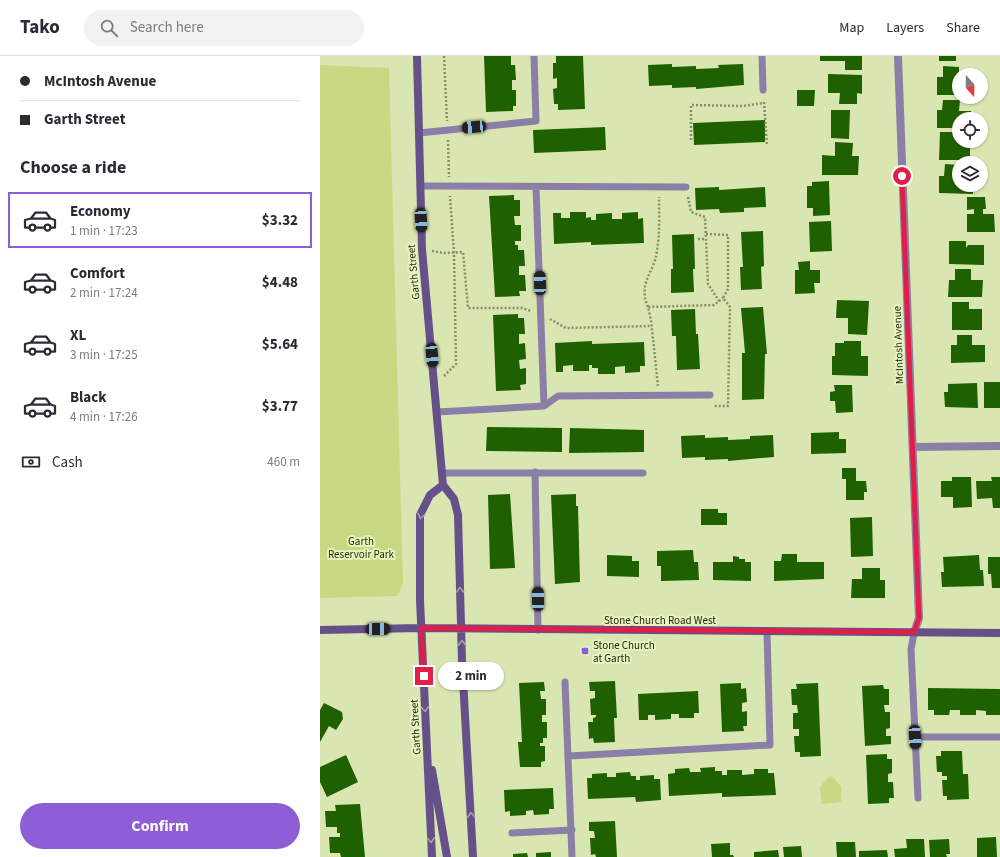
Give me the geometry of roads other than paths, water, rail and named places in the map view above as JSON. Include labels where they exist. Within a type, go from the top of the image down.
[{"type":"main road","name":"Garth Street","points":[[417,56],[422,249],[442,473],[442,485],[430,496],[420,515],[421,628],[432,857]]},
{"type":"main road","points":[[442,485],[454,499],[458,515],[461,629],[473,857]]},
{"type":"main road","name":"Stone Church Road West","points":[[320,630],[421,628],[1000,633]]},
{"type":"main road","points":[[426,739],[447,857]]},
{"type":"street","name":"McIntosh Avenue","points":[[898,56],[919,618],[914,632]]},
{"type":"street","points":[[913,447],[1000,446]]},
{"type":"lane","points":[[419,133],[536,121],[534,56]]},
{"type":"lane","points":[[762,56],[763,90]]},
{"type":"lane","points":[[420,186],[686,187]]},
{"type":"lane","points":[[536,187],[544,406]]},
{"type":"lane","points":[[437,412],[544,406],[558,396],[710,395]]},
{"type":"lane","points":[[535,472],[538,630]]},
{"type":"lane","points":[[442,473],[643,473]]},
{"type":"lane","points":[[569,756],[770,744],[767,631]]},
{"type":"lane","points":[[914,632],[911,649],[918,798]]},
{"type":"lane","points":[[566,682],[572,857]]},
{"type":"lane","points":[[915,737],[1000,737]]},
{"type":"lane","points":[[512,833],[572,830]]},
{"type":"place","name":"Stone Church at Garth","points":[[585,651]]},
{"type":"park label","name":"Garth Reservoir Park","points":[[361,547]]}]
